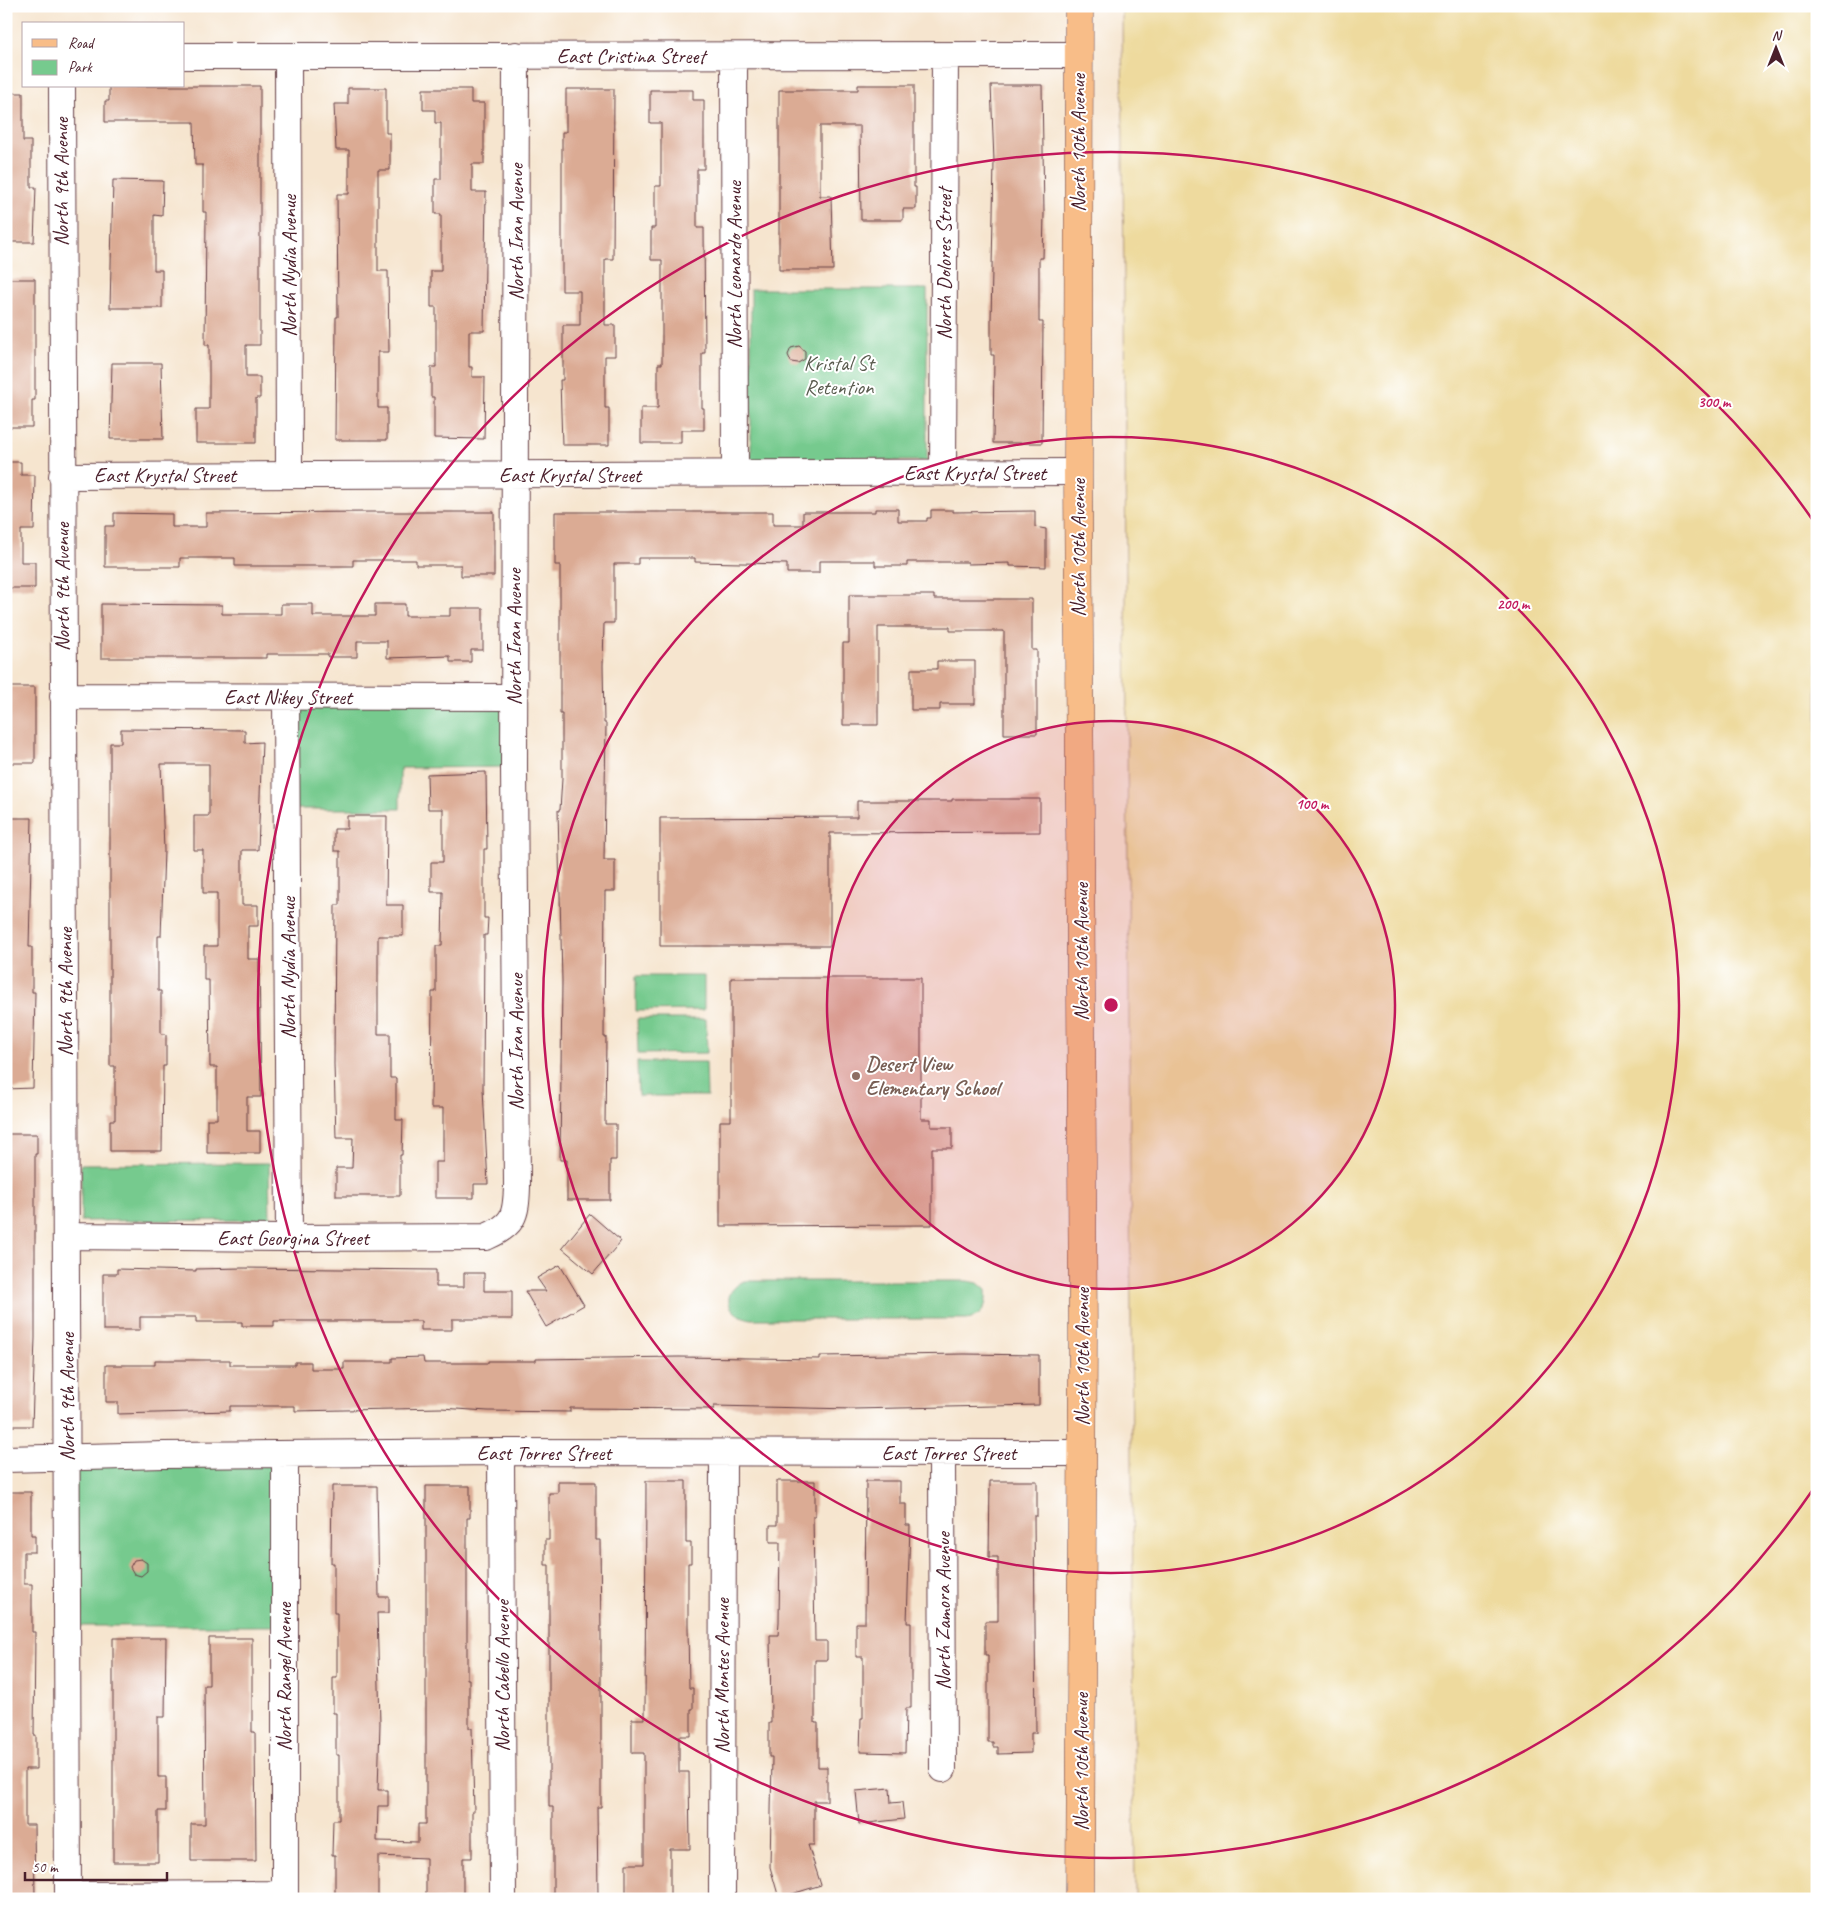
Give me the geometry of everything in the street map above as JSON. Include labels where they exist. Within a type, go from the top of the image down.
[{"type":"main road","name":"North 10th Avenue","points":[[1079,6],[1078,472],[1083,1316],[1080,1899]]},
{"type":"street","name":"North Iran Avenue","points":[[514,1218],[517,1187],[514,697],[516,55]]},
{"type":"street","name":"East Cristina Street","points":[[185,56],[1079,55]]},
{"type":"street","name":"North Nydia Avenue","points":[[288,56],[289,475]]},
{"type":"street","name":"North Leonardo Avenue","points":[[734,56],[735,473]]},
{"type":"street","name":"North Dolores Street","points":[[943,473],[945,56]]},
{"type":"street","name":"North 9th Avenue","points":[[62,88],[62,696],[67,1236],[68,1897]]},
{"type":"street","name":"East Krystal Street","points":[[62,476],[514,476],[1078,472]]},
{"type":"street","name":"East Nikey Street","points":[[62,696],[514,697]]},
{"type":"street","name":"North Nydia Avenue","points":[[286,697],[289,1238]]},
{"type":"street","name":"East Georgina Street","points":[[67,1236],[289,1238],[486,1236],[502,1230],[514,1218]]},
{"type":"street","name":"East Torres Street","points":[[6,1459],[501,1452],[723,1454],[1082,1453]]},
{"type":"street","name":"North Cabello Avenue","points":[[501,1452],[503,1899]]},
{"type":"street","name":"North Zamora Avenue","points":[[942,1453],[943,1769]]},
{"type":"street","name":"North Rangel Avenue","points":[[284,1454],[284,1897]]},
{"type":"street","name":"North Montes Avenue","points":[[722,1899],[723,1454]]},
{"type":"street","points":[[68,1897],[284,1897]]},
{"type":"green space","name":"Kristal St Retention","points":[[751,289],[927,289],[927,461],[751,461]]},
{"type":"green space","points":[[286,697],[514,697],[514,767],[400,768],[400,809],[287,809]]},
{"type":"green space","points":[[636,976],[704,976],[704,1010],[636,1011]]},
{"type":"green space","points":[[637,1019],[706,1019],[707,1053],[638,1054]]},
{"type":"green space","points":[[637,1062],[706,1062],[707,1096],[638,1096]]},
{"type":"green space","points":[[269,1163],[270,1220],[81,1221],[81,1164]]},
{"type":"green space","points":[[744,1281],[968,1281],[978,1283],[986,1290],[986,1301],[981,1313],[967,1319],[752,1319],[737,1313],[729,1303],[731,1292]]},
{"type":"green space","points":[[285,1454],[284,1626],[67,1626],[67,1458]]},
{"type":"sand","points":[[1122,6],[1817,6],[1817,1899],[1135,1899]]},
{"type":"building","points":[[858,85],[914,85],[914,187],[916,187],[916,209],[903,209],[903,220],[861,220],[860,126],[820,126],[820,196],[831,196],[833,270],[779,270],[779,90],[858,90]]},
{"type":"building","points":[[991,85],[1042,85],[1044,214],[1043,258],[1039,258],[1039,322],[1043,322],[1042,443],[993,443],[994,355],[991,355],[991,322],[994,161]]},
{"type":"building","points":[[260,86],[260,345],[246,345],[246,377],[260,377],[260,398],[256,398],[256,443],[196,443],[196,409],[209,409],[209,345],[205,345],[206,212],[203,212],[203,165],[195,165],[194,122],[105,122],[105,101],[109,101],[109,88]]},
{"type":"building","points":[[348,88],[386,88],[386,133],[390,133],[390,170],[378,170],[378,271],[388,271],[389,352],[378,352],[378,408],[387,408],[387,440],[335,440],[336,317],[338,317],[337,194],[349,194],[349,150],[336,150],[334,104],[348,104]]},
{"type":"building","points":[[423,89],[471,89],[471,103],[484,103],[484,164],[472,164],[472,192],[486,192],[484,331],[469,331],[469,367],[472,367],[472,377],[485,377],[484,439],[434,438],[434,397],[431,397],[431,367],[436,367],[436,307],[431,307],[431,271],[441,271],[441,214],[435,214],[435,179],[441,179],[441,123],[435,123],[435,110],[423,110]]},
{"type":"building","points":[[566,89],[614,89],[613,259],[605,259],[605,325],[615,325],[615,356],[605,356],[605,408],[609,408],[609,445],[562,445],[560,380],[563,380],[563,325],[580,325],[580,291],[562,291],[562,132],[566,132]]},
{"type":"building","points":[[650,90],[693,90],[693,100],[704,100],[704,169],[697,169],[697,228],[704,228],[705,353],[702,353],[702,408],[704,408],[704,430],[681,430],[681,443],[641,443],[641,408],[658,408],[658,364],[662,364],[662,260],[651,260],[651,228],[655,228],[655,186],[661,186],[661,123],[650,123]]},
{"type":"building","points":[[6,93],[23,93],[23,141],[31,141],[31,187],[36,187],[34,242],[6,242]]},
{"type":"building","points":[[113,180],[163,181],[162,216],[154,215],[154,270],[162,270],[162,308],[110,308]]},
{"type":"building","points":[[6,279],[35,279],[35,400],[32,400],[32,427],[6,427]]},
{"type":"building","points":[[799,346],[805,351],[805,359],[798,363],[791,362],[788,355],[791,348]]},
{"type":"building","points":[[112,363],[161,363],[163,439],[110,439]]},
{"type":"building","points":[[6,462],[21,462],[21,475],[35,475],[34,530],[21,530],[21,562],[35,562],[35,588],[6,588]]},
{"type":"building","points":[[875,509],[898,509],[898,521],[927,521],[927,518],[931,518],[931,510],[953,510],[953,512],[1035,511],[1035,527],[1046,529],[1046,567],[1010,566],[1010,563],[968,564],[968,562],[907,562],[907,566],[875,566],[875,561],[819,561],[819,573],[787,573],[787,564],[695,562],[695,558],[638,558],[638,564],[614,564],[614,623],[604,623],[603,666],[604,723],[606,723],[604,860],[615,860],[615,891],[605,891],[604,1037],[606,1037],[605,1124],[616,1124],[616,1160],[610,1160],[610,1200],[567,1200],[567,1160],[560,1160],[562,981],[558,810],[560,810],[562,779],[562,714],[560,714],[560,565],[555,565],[555,512],[773,512],[773,525],[803,525],[803,512],[875,512]]},
{"type":"building","points":[[494,512],[494,576],[461,576],[461,565],[416,565],[416,560],[353,560],[353,566],[235,566],[235,558],[180,558],[180,567],[105,567],[105,526],[114,526],[114,513],[172,514],[172,527],[206,527],[206,513]]},
{"type":"building","points":[[849,595],[934,595],[934,599],[1032,599],[1032,650],[1037,650],[1037,734],[1004,734],[1004,631],[950,631],[950,627],[878,627],[878,725],[843,725],[843,643],[849,643]]},
{"type":"building","points":[[101,604],[222,605],[222,614],[281,614],[281,604],[313,604],[313,616],[375,616],[375,604],[405,604],[405,616],[450,616],[450,608],[483,608],[483,650],[471,650],[471,662],[450,662],[450,656],[387,658],[387,641],[357,641],[357,657],[328,657],[328,654],[266,654],[266,658],[101,658]]},
{"type":"building","points":[[937,661],[975,661],[975,704],[940,704],[940,710],[911,710],[911,669],[937,669]]},
{"type":"building","points":[[6,687],[35,687],[35,763],[6,763]]},
{"type":"building","points":[[121,729],[245,730],[245,743],[262,742],[258,850],[242,850],[242,905],[258,905],[258,926],[248,926],[248,959],[259,959],[261,1097],[247,1097],[247,1131],[260,1131],[260,1153],[207,1153],[207,1119],[217,1119],[217,1067],[210,1067],[209,980],[204,980],[204,946],[217,946],[217,893],[203,893],[203,850],[194,850],[194,816],[209,816],[209,764],[161,764],[164,851],[161,936],[158,936],[158,991],[161,991],[161,1034],[166,1034],[166,1066],[163,1066],[162,1151],[110,1151],[110,1120],[115,1120],[115,1066],[110,1066],[110,743],[121,743]]},
{"type":"building","points":[[486,772],[487,849],[484,849],[484,918],[488,918],[487,935],[484,935],[483,1089],[488,1184],[474,1184],[474,1198],[435,1198],[435,1162],[443,1162],[443,1108],[431,1108],[432,992],[436,992],[436,946],[442,946],[443,892],[431,892],[431,862],[443,862],[443,809],[428,809],[427,774]]},
{"type":"building","points":[[952,799],[1040,799],[1040,832],[830,833],[830,946],[660,946],[660,818],[857,817],[857,801],[952,801]]},
{"type":"building","points":[[347,816],[387,816],[386,905],[403,905],[403,936],[378,936],[378,1034],[390,1034],[390,1078],[396,1078],[396,1120],[403,1120],[402,1155],[400,1155],[400,1196],[336,1196],[336,1168],[352,1168],[353,1138],[336,1138],[334,1064],[335,905],[340,905],[340,851],[334,851],[334,829],[347,829]]},
{"type":"building","points":[[6,818],[32,818],[29,947],[32,947],[32,992],[35,992],[33,1088],[6,1089]]},
{"type":"building","points":[[731,978],[921,978],[921,1119],[931,1119],[931,1127],[952,1127],[952,1148],[932,1148],[932,1225],[720,1226],[720,1121],[731,1121]]},
{"type":"building","points":[[6,1134],[37,1134],[37,1154],[35,1154],[35,1338],[32,1426],[6,1426]]},
{"type":"building","points":[[590,1214],[621,1241],[593,1274],[562,1248]]},
{"type":"building","points":[[560,1265],[584,1305],[546,1327],[525,1291],[546,1291],[537,1278]]},
{"type":"building","points":[[117,1269],[196,1271],[196,1269],[436,1270],[436,1287],[464,1287],[464,1273],[484,1273],[484,1291],[512,1291],[512,1319],[452,1319],[452,1330],[421,1330],[421,1321],[274,1321],[274,1326],[242,1326],[242,1322],[196,1322],[196,1317],[140,1317],[140,1330],[103,1330],[103,1274],[117,1274]]},
{"type":"building","points":[[1039,1355],[1039,1405],[853,1409],[714,1406],[714,1409],[570,1408],[570,1412],[488,1411],[441,1408],[295,1411],[295,1406],[230,1406],[230,1411],[118,1414],[118,1402],[106,1402],[106,1365],[155,1365],[155,1360],[230,1360],[230,1365],[295,1365],[295,1362],[311,1362],[311,1369],[344,1369],[344,1362],[392,1362],[392,1358],[423,1357],[424,1363],[488,1363],[488,1361],[536,1361],[536,1359],[679,1357],[820,1359],[820,1356]]},
{"type":"building","points":[[646,1481],[686,1481],[686,1543],[691,1543],[691,1563],[688,1563],[688,1627],[689,1688],[693,1688],[693,1709],[691,1709],[691,1736],[679,1736],[679,1772],[689,1772],[690,1849],[670,1849],[670,1898],[626,1898],[626,1864],[644,1864],[644,1753],[632,1753],[632,1719],[645,1719]]},
{"type":"building","points":[[777,1481],[815,1481],[815,1516],[813,1516],[815,1641],[827,1641],[827,1660],[815,1660],[815,1723],[818,1723],[818,1767],[827,1767],[827,1801],[814,1801],[814,1845],[808,1845],[821,1885],[779,1898],[770,1867],[772,1757],[769,1757],[769,1723],[771,1723],[770,1635],[778,1635],[779,1622],[780,1542],[770,1542],[770,1525],[777,1525]]},
{"type":"building","points":[[866,1481],[900,1481],[900,1504],[906,1504],[906,1525],[910,1525],[907,1623],[911,1623],[911,1708],[906,1708],[905,1753],[860,1752],[861,1718],[863,1718],[863,1657],[856,1657],[856,1623],[865,1623]]},
{"type":"building","points":[[990,1481],[1037,1481],[1037,1516],[1034,1516],[1036,1733],[1031,1733],[1031,1753],[998,1754],[998,1747],[993,1747],[993,1742],[988,1742],[988,1655],[985,1655],[985,1621],[998,1621],[998,1557],[989,1557]]},
{"type":"building","points":[[558,1482],[596,1482],[596,1540],[600,1540],[601,1635],[601,1807],[597,1807],[598,1896],[553,1896],[553,1807],[549,1807],[549,1565],[545,1565],[545,1540],[549,1540],[549,1493],[558,1493]]},
{"type":"building","points":[[332,1486],[377,1486],[379,1597],[389,1597],[389,1613],[377,1613],[380,1723],[378,1790],[388,1790],[388,1806],[378,1806],[377,1841],[418,1842],[418,1824],[426,1824],[426,1486],[470,1486],[470,1518],[467,1518],[467,1679],[469,1679],[469,1728],[472,1728],[474,1811],[472,1811],[472,1858],[463,1858],[463,1899],[426,1899],[426,1858],[378,1856],[378,1899],[335,1899],[335,1855],[332,1855],[333,1820],[339,1820],[339,1755],[336,1755],[336,1713],[333,1713],[333,1678],[337,1678],[337,1613],[334,1613],[334,1563],[331,1563]]},
{"type":"building","points":[[6,1492],[31,1492],[31,1535],[35,1535],[35,1552],[24,1552],[24,1584],[32,1584],[32,1632],[35,1632],[34,1735],[36,1735],[36,1769],[25,1769],[25,1825],[34,1825],[35,1899],[6,1899]]},
{"type":"building","points":[[141,1559],[147,1563],[147,1571],[141,1576],[134,1574],[130,1567],[134,1560]]},
{"type":"building","points":[[113,1638],[166,1638],[165,1717],[158,1717],[158,1777],[166,1777],[166,1811],[158,1811],[158,1862],[113,1862]]},
{"type":"building","points":[[209,1638],[252,1638],[252,1732],[255,1732],[256,1861],[191,1861],[191,1824],[205,1824],[204,1685],[209,1685]]},
{"type":"building","points":[[890,1788],[891,1803],[902,1802],[904,1819],[859,1824],[856,1791]]},
{"type":"place","name":"Desert View Elementary School","points":[[856,1076]]}]
